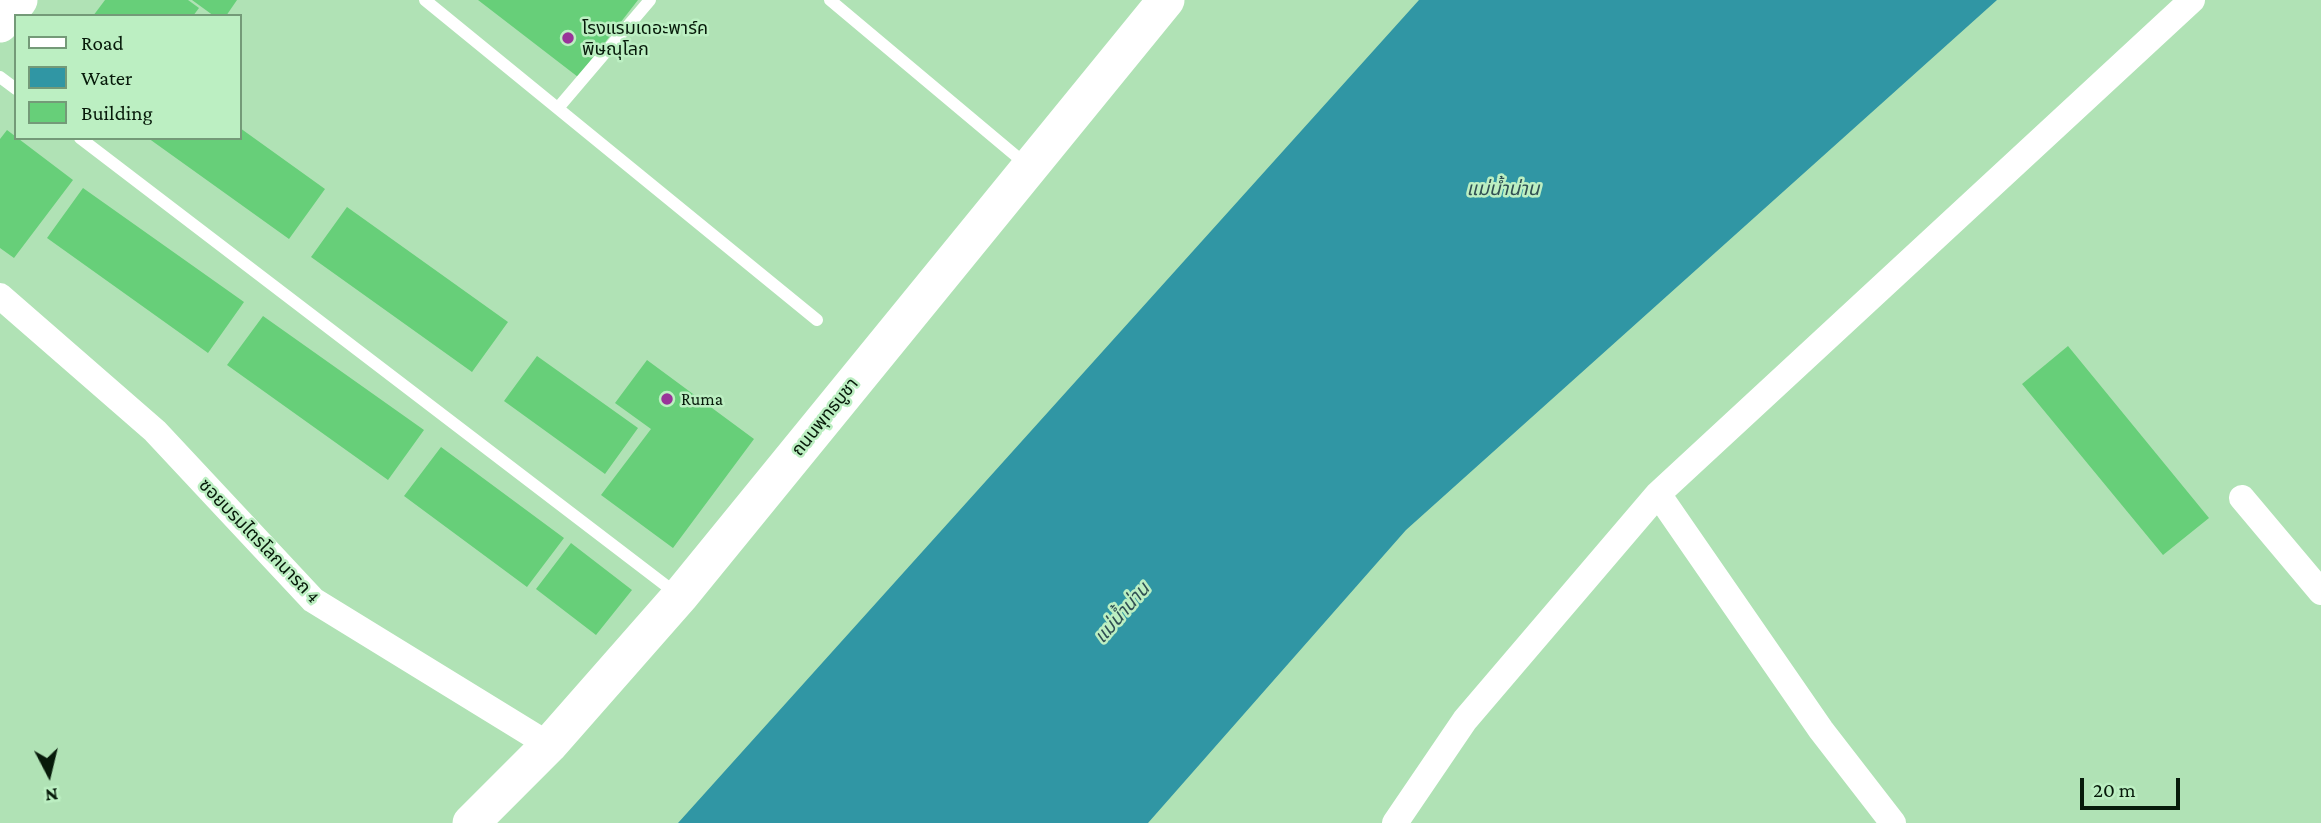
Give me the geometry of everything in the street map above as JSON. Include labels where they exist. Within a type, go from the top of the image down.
[{"type":"street","points":[[0,24],[19,0]]},
{"type":"street","name":"ถนนพุทธบูชา","points":[[471,823],[549,745],[680,596],[1166,0]]},
{"type":"street","points":[[1395,823],[1465,720],[1658,494],[2192,0]]},
{"type":"street","name":"ซอยบรมไตรโลกนารถ 4","points":[[0,296],[155,431],[313,600],[549,745]]},
{"type":"street","points":[[1658,494],[1821,730],[1893,823]]},
{"type":"street","points":[[2242,498],[2321,592]]},
{"type":"lane","points":[[425,0],[817,320]]},
{"type":"lane","points":[[558,108],[650,0]]},
{"type":"lane","points":[[830,0],[1028,166]]},
{"type":"lane","points":[[83,140],[680,596]]},
{"type":"water","name":"แม่น้ำน่าน","points":[[1419,0],[1997,0],[1406,530],[1148,823],[678,823]]},
{"type":"building","points":[[105,0],[188,0],[199,8],[194,14],[94,14]]},
{"type":"building","points":[[192,0],[237,0],[227,14],[211,14]]},
{"type":"building","name":"โรงแรมเดอะพาร์ค พิษณุโลก","points":[[478,0],[638,0],[578,77]]},
{"type":"building","points":[[242,129],[325,189],[289,239],[151,140],[242,140]]},
{"type":"building","points":[[7,130],[14,135],[14,140],[20,140],[73,180],[14,258],[0,248],[0,139]]},
{"type":"building","points":[[83,188],[244,302],[208,353],[47,238]]},
{"type":"building","points":[[347,207],[508,322],[472,372],[311,257]]},
{"type":"building","points":[[263,316],[424,430],[388,480],[227,365]]},
{"type":"building","points":[[2068,346],[2209,518],[2163,555],[2022,384]]},
{"type":"building","points":[[537,356],[638,428],[605,474],[504,401]]},
{"type":"building","points":[[647,360],[754,439],[673,548],[601,495],[651,429],[615,403]]},
{"type":"building","points":[[441,447],[564,538],[527,587],[404,496]]},
{"type":"building","points":[[571,543],[632,590],[596,635],[536,589]]},
{"type":"place","name":"โรงแรมเดอะพาร์ค พิษณุโลก","points":[[568,38]]},
{"type":"place","name":"Ruma","points":[[667,399]]}]
